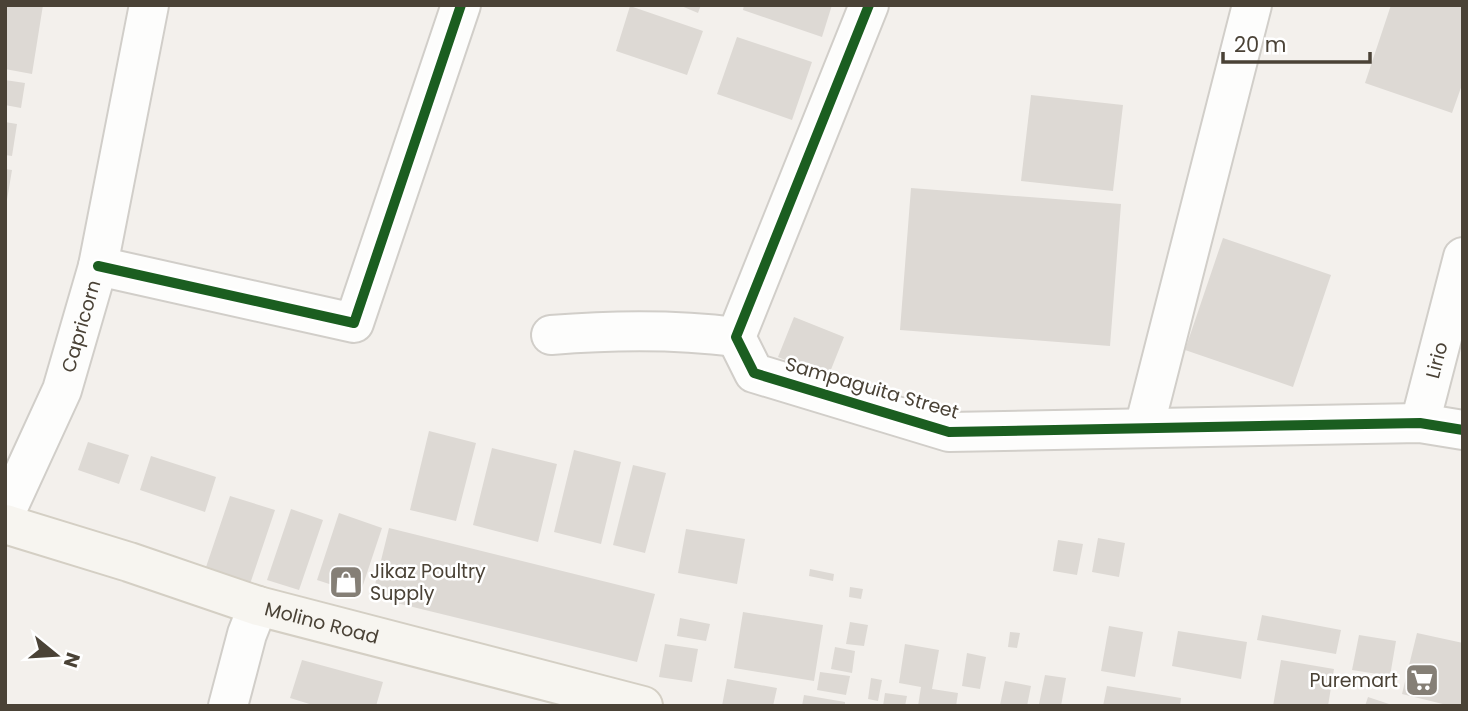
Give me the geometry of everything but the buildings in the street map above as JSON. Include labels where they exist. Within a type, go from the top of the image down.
[{"type":"main road","name":"Molino Road","points":[[5,524],[258,606],[643,706]]},
{"type":"street","name":"Capricorn","points":[[5,514],[62,390],[98,267],[149,5]]},
{"type":"street","points":[[98,267],[354,323],[461,5]]},
{"type":"street","points":[[551,335],[615,330],[692,331],[736,337],[869,5]]},
{"type":"street","points":[[1144,428],[1252,5]]},
{"type":"street","name":"Lirio","points":[[1420,423],[1463,257]]},
{"type":"street","name":"Sampaguita Street","points":[[736,337],[754,373],[949,432],[1420,423],[1463,430]]},
{"type":"street","points":[[228,706],[247,634],[258,606]]},
{"type":"cycle path","points":[[98,266],[354,323],[461,5]]},
{"type":"cycle path","points":[[869,5],[736,337],[754,373],[949,432],[1420,423],[1463,430]]},
{"type":"place","name":"Jikaz Poultry Supply","points":[[346,582]]},
{"type":"place","name":"Puremart","points":[[1422,680]]}]
